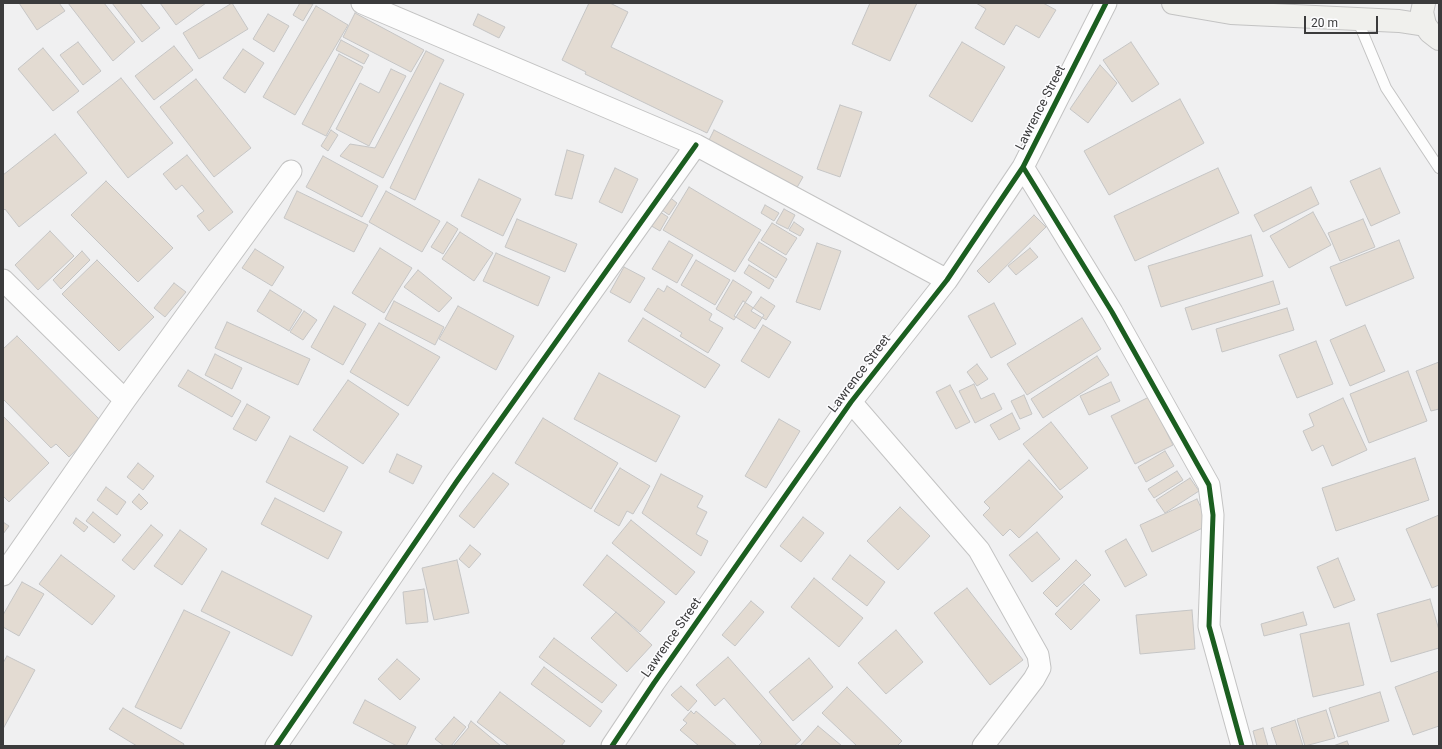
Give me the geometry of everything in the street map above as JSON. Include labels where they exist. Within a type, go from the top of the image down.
[{"type":"main road","points":[[1173,3],[1231,13],[1399,21],[1432,32]]},
{"type":"main road","points":[[1424,3],[1422,12],[1432,32]]},
{"type":"street","points":[[362,3],[696,145],[947,280]]},
{"type":"street","name":"Lawrence Street","points":[[612,746],[654,683],[851,402],[947,280],[1024,167],[1106,3]]},
{"type":"street","points":[[276,746],[453,488],[696,145]]},
{"type":"street","points":[[1024,167],[1112,312],[1209,485],[1212,515],[1209,626],[1242,746]]},
{"type":"street","points":[[3,575],[125,400],[291,171]]},
{"type":"street","points":[[3,280],[125,400]]},
{"type":"street","points":[[851,402],[979,550],[1038,655],[1040,668],[1034,679],[983,746]]},
{"type":"lane","points":[[1357,19],[1386,88],[1439,168]]},
{"type":"building","points":[[19,3],[59,3],[65,11],[37,30]]},
{"type":"building","points":[[68,3],[104,3],[135,42],[113,61]]},
{"type":"building","points":[[112,3],[140,3],[160,28],[142,42]]},
{"type":"building","points":[[160,3],[206,3],[176,25]]},
{"type":"building","points":[[232,3],[248,29],[199,59],[183,33]]},
{"type":"building","points":[[300,3],[313,4],[303,21],[293,15]]},
{"type":"building","points":[[589,3],[610,3],[628,12],[611,47],[723,101],[707,133],[585,74],[586,72],[562,60]]},
{"type":"building","points":[[870,3],[917,3],[890,61],[852,44]]},
{"type":"building","points":[[976,3],[1043,3],[1056,10],[1039,38],[1016,25],[1004,45],[975,28],[986,9]]},
{"type":"building","points":[[316,6],[348,25],[295,115],[263,97]]},
{"type":"building","points":[[355,13],[424,50],[411,72],[343,37]]},
{"type":"building","points":[[268,14],[289,26],[274,52],[253,39]]},
{"type":"building","points":[[478,14],[505,27],[499,38],[473,25]]},
{"type":"building","points":[[341,40],[369,55],[364,64],[336,50]]},
{"type":"building","points":[[78,42],[101,71],[83,85],[60,55]]},
{"type":"building","points":[[962,42],[1005,67],[972,122],[929,96]]},
{"type":"building","points":[[1131,42],[1159,84],[1132,102],[1103,60]]},
{"type":"building","points":[[174,46],[193,70],[154,100],[135,76]]},
{"type":"building","points":[[43,48],[79,91],[53,111],[18,69]]},
{"type":"building","points":[[243,49],[264,63],[245,93],[223,78]]},
{"type":"building","points":[[426,51],[444,60],[383,178],[340,156],[350,144],[375,148]]},
{"type":"building","points":[[339,54],[363,67],[326,136],[302,124]]},
{"type":"building","points":[[1100,65],[1117,83],[1088,123],[1070,109]]},
{"type":"building","points":[[391,69],[406,76],[369,146],[336,129],[360,83],[379,93]]},
{"type":"building","points":[[121,78],[173,143],[128,178],[77,112]]},
{"type":"building","points":[[196,79],[251,148],[214,177],[160,107]]},
{"type":"building","points":[[440,83],[464,94],[415,200],[390,188]]},
{"type":"building","points":[[1180,99],[1204,143],[1109,195],[1084,151]]},
{"type":"building","points":[[840,105],[862,112],[840,177],[817,169]]},
{"type":"building","points":[[331,130],[338,135],[328,151],[321,146]]},
{"type":"building","points":[[714,130],[803,177],[795,191],[707,144]]},
{"type":"building","points":[[55,134],[87,173],[19,227],[5,209],[3,211],[3,175]]},
{"type":"building","points":[[567,150],[584,155],[572,199],[555,195]]},
{"type":"building","points":[[187,155],[233,212],[209,231],[197,216],[204,211],[182,185],[176,190],[163,174]]},
{"type":"building","points":[[323,156],[378,186],[362,217],[306,187]]},
{"type":"building","points":[[615,168],[638,179],[622,213],[599,202]]},
{"type":"building","points":[[1218,168],[1239,213],[1135,261],[1114,216]]},
{"type":"building","points":[[1380,168],[1400,213],[1371,226],[1350,181]]},
{"type":"building","points":[[479,179],[521,199],[503,236],[461,216]]},
{"type":"building","points":[[106,181],[173,248],[138,282],[71,215]]},
{"type":"building","points":[[689,187],[761,230],[735,272],[663,230]]},
{"type":"building","points":[[1311,187],[1319,204],[1263,232],[1254,215]]},
{"type":"building","points":[[297,191],[368,225],[354,252],[284,218]]},
{"type":"building","points":[[386,191],[440,221],[422,252],[369,222]]},
{"type":"building","points":[[668,196],[677,203],[669,215],[659,208]]},
{"type":"building","points":[[765,205],[779,213],[774,221],[761,213]]},
{"type":"building","points":[[784,209],[795,215],[788,229],[776,223]]},
{"type":"building","points":[[657,210],[668,217],[660,231],[648,224]]},
{"type":"building","points":[[1313,212],[1331,245],[1289,268],[1270,236]]},
{"type":"building","points":[[1034,215],[1046,227],[989,283],[977,271]]},
{"type":"building","points":[[517,219],[577,244],[565,272],[505,247]]},
{"type":"building","points":[[1363,219],[1375,247],[1340,261],[1328,233]]},
{"type":"building","points":[[447,222],[458,229],[443,254],[431,247]]},
{"type":"building","points":[[794,222],[804,229],[800,236],[789,230]]},
{"type":"building","points":[[772,223],[797,238],[786,255],[761,240]]},
{"type":"building","points":[[50,231],[74,256],[38,290],[15,265]]},
{"type":"building","points":[[460,232],[493,253],[474,281],[442,259]]},
{"type":"building","points":[[1251,235],[1263,276],[1161,307],[1148,266]]},
{"type":"building","points":[[1399,240],[1414,278],[1346,306],[1330,267]]},
{"type":"building","points":[[669,241],[693,255],[677,283],[652,269]]},
{"type":"building","points":[[759,242],[787,259],[776,278],[748,260]]},
{"type":"building","points":[[817,243],[841,251],[820,310],[796,302]]},
{"type":"building","points":[[380,248],[412,268],[384,313],[352,293]]},
{"type":"building","points":[[1030,248],[1038,257],[1016,275],[1008,266]]},
{"type":"building","points":[[255,249],[284,267],[272,286],[242,268]]},
{"type":"building","points":[[82,251],[90,260],[61,289],[53,280]]},
{"type":"building","points":[[496,253],[550,277],[538,306],[483,281]]},
{"type":"building","points":[[97,260],[154,317],[119,351],[62,294]]},
{"type":"building","points":[[696,260],[730,280],[715,305],[681,285]]},
{"type":"building","points":[[749,265],[774,280],[769,289],[744,273]]},
{"type":"building","points":[[624,267],[645,278],[630,303],[610,292]]},
{"type":"building","points":[[418,270],[452,298],[439,312],[404,287]]},
{"type":"building","points":[[733,280],[752,292],[734,320],[716,309]]},
{"type":"building","points":[[1273,281],[1280,304],[1192,330],[1185,308]]},
{"type":"building","points":[[174,283],[186,292],[165,317],[154,308]]},
{"type":"building","points":[[667,286],[712,314],[709,320],[723,328],[708,353],[680,336],[682,333],[644,310],[658,288],[664,292]]},
{"type":"building","points":[[270,290],[302,310],[289,331],[257,311]]},
{"type":"building","points":[[761,297],[775,306],[766,320],[751,311]]},
{"type":"building","points":[[394,301],[444,327],[435,345],[385,319]]},
{"type":"building","points":[[743,301],[764,315],[755,329],[734,316]]},
{"type":"building","points":[[994,303],[1016,344],[991,358],[968,316]]},
{"type":"building","points":[[334,306],[366,324],[343,365],[311,347]]},
{"type":"building","points":[[458,306],[514,336],[496,370],[439,339]]},
{"type":"building","points":[[1287,308],[1294,330],[1222,352],[1216,329]]},
{"type":"building","points":[[304,311],[317,320],[303,340],[290,332]]},
{"type":"building","points":[[643,318],[720,365],[705,388],[628,341]]},
{"type":"building","points":[[1082,318],[1101,349],[1027,395],[1007,364]]},
{"type":"building","points":[[227,322],[310,359],[298,385],[215,348]]},
{"type":"building","points":[[379,323],[440,357],[408,406],[350,372]]},
{"type":"building","points":[[763,325],[791,342],[769,378],[741,361]]},
{"type":"building","points":[[1365,325],[1385,371],[1350,386],[1330,340]]},
{"type":"building","points":[[17,336],[104,424],[69,457],[56,444],[51,448],[3,399],[3,349]]},
{"type":"building","points":[[1316,341],[1333,384],[1297,398],[1279,355]]},
{"type":"building","points":[[215,354],[242,368],[232,389],[205,375]]},
{"type":"building","points":[[1097,356],[1109,375],[1043,418],[1031,399]]},
{"type":"building","points":[[1439,362],[1439,409],[1431,411],[1416,371]]},
{"type":"building","points":[[977,364],[988,379],[977,386],[967,372]]},
{"type":"building","points":[[188,370],[241,401],[232,417],[178,386]]},
{"type":"building","points":[[1408,371],[1427,421],[1369,443],[1350,394]]},
{"type":"building","points":[[599,373],[680,416],[656,462],[574,419]]},
{"type":"building","points":[[348,380],[399,414],[363,464],[313,430]]},
{"type":"building","points":[[1111,382],[1120,401],[1089,415],[1080,396]]},
{"type":"building","points":[[974,384],[981,399],[994,393],[1002,409],[975,423],[959,391]]},
{"type":"building","points":[[950,385],[970,422],[956,429],[936,392]]},
{"type":"building","points":[[1024,395],[1032,414],[1020,419],[1011,401]]},
{"type":"building","points":[[1149,397],[1173,445],[1135,464],[1111,416]]},
{"type":"building","points":[[1343,398],[1367,450],[1332,466],[1323,445],[1312,451],[1303,431],[1314,426],[1309,414]]},
{"type":"building","points":[[247,404],[270,417],[256,441],[233,429]]},
{"type":"building","points":[[1012,413],[1020,429],[999,440],[990,425]]},
{"type":"building","points":[[3,416],[49,463],[9,502],[3,496]]},
{"type":"building","points":[[543,418],[618,463],[591,509],[515,463]]},
{"type":"building","points":[[779,419],[800,431],[766,488],[745,476]]},
{"type":"building","points":[[1051,422],[1088,468],[1060,490],[1023,444]]},
{"type":"building","points":[[290,436],[348,467],[324,512],[266,482]]},
{"type":"building","points":[[1165,451],[1174,466],[1146,482],[1138,467]]},
{"type":"building","points":[[397,454],[422,466],[413,484],[389,472]]},
{"type":"building","points":[[1415,458],[1429,500],[1336,531],[1322,488]]},
{"type":"building","points":[[1029,460],[1063,497],[1019,538],[1010,529],[1003,536],[983,515],[990,508],[984,502]]},
{"type":"building","points":[[138,463],[154,476],[143,490],[127,477]]},
{"type":"building","points":[[620,468],[650,486],[633,514],[627,511],[619,526],[594,511]]},
{"type":"building","points":[[1177,471],[1183,480],[1154,498],[1148,489]]},
{"type":"building","points":[[493,473],[509,484],[474,528],[459,516]]},
{"type":"building","points":[[661,474],[703,496],[697,507],[707,512],[696,534],[708,541],[701,556],[642,513]]},
{"type":"building","points":[[1190,478],[1199,491],[1165,513],[1156,500]]},
{"type":"building","points":[[106,487],[126,502],[117,515],[97,500]]},
{"type":"building","points":[[139,494],[148,503],[141,510],[132,502]]},
{"type":"building","points":[[275,498],[342,532],[328,559],[261,524]]},
{"type":"building","points":[[1197,499],[1209,525],[1152,552],[1140,525]]},
{"type":"building","points":[[900,507],[930,536],[898,570],[867,541]]},
{"type":"building","points":[[93,512],[121,535],[114,543],[86,521]]},
{"type":"building","points":[[1439,515],[1439,585],[1432,588],[1406,529]]},
{"type":"building","points":[[803,517],[824,533],[801,562],[780,546]]},
{"type":"building","points":[[76,518],[88,527],[84,532],[73,523]]},
{"type":"building","points":[[631,520],[695,572],[676,595],[612,543]]},
{"type":"building","points":[[3,522],[9,526],[3,534]]},
{"type":"building","points":[[151,525],[163,535],[134,570],[122,560]]},
{"type":"building","points":[[180,530],[207,549],[182,585],[154,566]]},
{"type":"building","points":[[1037,532],[1060,559],[1032,582],[1009,555]]},
{"type":"building","points":[[1126,539],[1147,575],[1125,587],[1105,551]]},
{"type":"building","points":[[470,545],[481,554],[469,568],[459,559]]},
{"type":"building","points":[[61,555],[115,596],[92,625],[39,584]]},
{"type":"building","points":[[607,555],[665,602],[640,632],[583,585]]},
{"type":"building","points":[[850,555],[885,582],[867,606],[832,579]]},
{"type":"building","points":[[1338,558],[1355,600],[1334,608],[1317,567]]},
{"type":"building","points":[[457,560],[469,613],[434,620],[422,568]]},
{"type":"building","points":[[1076,560],[1091,575],[1057,607],[1043,593]]},
{"type":"building","points":[[222,571],[312,616],[292,656],[201,611]]},
{"type":"building","points":[[814,578],[863,618],[839,647],[791,607]]},
{"type":"building","points":[[22,582],[44,594],[19,636],[3,627],[3,615]]},
{"type":"building","points":[[1084,584],[1100,600],[1071,630],[1055,614]]},
{"type":"building","points":[[967,588],[1023,660],[990,685],[934,613]]},
{"type":"building","points":[[424,589],[428,622],[406,624],[403,592]]},
{"type":"building","points":[[1430,599],[1439,630],[1439,648],[1391,662],[1377,614]]},
{"type":"building","points":[[751,601],[764,612],[735,646],[722,635]]},
{"type":"building","points":[[184,610],[230,632],[181,729],[135,707]]},
{"type":"building","points":[[1192,610],[1195,649],[1140,654],[1136,615]]},
{"type":"building","points":[[616,612],[652,645],[627,672],[591,638]]},
{"type":"building","points":[[1303,612],[1307,625],[1264,636],[1261,624]]},
{"type":"building","points":[[1349,623],[1364,685],[1313,697],[1300,634]]},
{"type":"building","points":[[896,630],[923,662],[886,694],[858,663]]},
{"type":"building","points":[[554,638],[617,685],[602,703],[539,657]]},
{"type":"building","points":[[7,656],[35,670],[3,729],[3,663]]},
{"type":"building","points":[[728,657],[801,740],[794,746],[758,746],[762,742],[724,698],[715,706],[696,685]]},
{"type":"building","points":[[809,658],[833,687],[793,721],[769,692]]},
{"type":"building","points":[[397,659],[420,679],[400,700],[378,679]]},
{"type":"building","points":[[544,667],[602,711],[590,727],[531,684]]},
{"type":"building","points":[[1439,671],[1439,726],[1413,735],[1395,687]]},
{"type":"building","points":[[681,686],[697,701],[688,711],[671,695]]},
{"type":"building","points":[[847,687],[902,741],[897,746],[857,746],[822,713]]},
{"type":"building","points":[[500,692],[565,741],[561,746],[509,746],[477,722]]},
{"type":"building","points":[[1380,692],[1389,721],[1338,737],[1329,708]]},
{"type":"building","points":[[365,700],[416,727],[406,746],[397,746],[353,723]]},
{"type":"building","points":[[123,708],[184,744],[183,746],[137,746],[109,729]]},
{"type":"building","points":[[1326,710],[1335,738],[1305,746],[1297,719]]},
{"type":"building","points":[[691,711],[694,714],[696,711],[737,746],[699,746],[680,730],[687,723],[683,720]]},
{"type":"building","points":[[454,717],[466,727],[451,746],[444,746],[435,739]]},
{"type":"building","points":[[1295,720],[1303,746],[1277,746],[1271,728]]},
{"type":"building","points":[[471,721],[501,746],[453,746],[469,727],[468,726]]},
{"type":"building","points":[[818,726],[842,746],[800,746]]},
{"type":"building","points":[[1263,728],[1268,746],[1257,746],[1253,731]]},
{"type":"building","points":[[1347,741],[1349,746],[1333,746]]},
{"type":"cycle path","points":[[612,746],[654,683],[851,402],[947,280],[1023,167],[1106,3]]},
{"type":"cycle path","points":[[276,746],[457,481],[696,145]]},
{"type":"cycle path","points":[[1023,167],[1112,312],[1209,485],[1213,515],[1209,626],[1242,746]]}]
